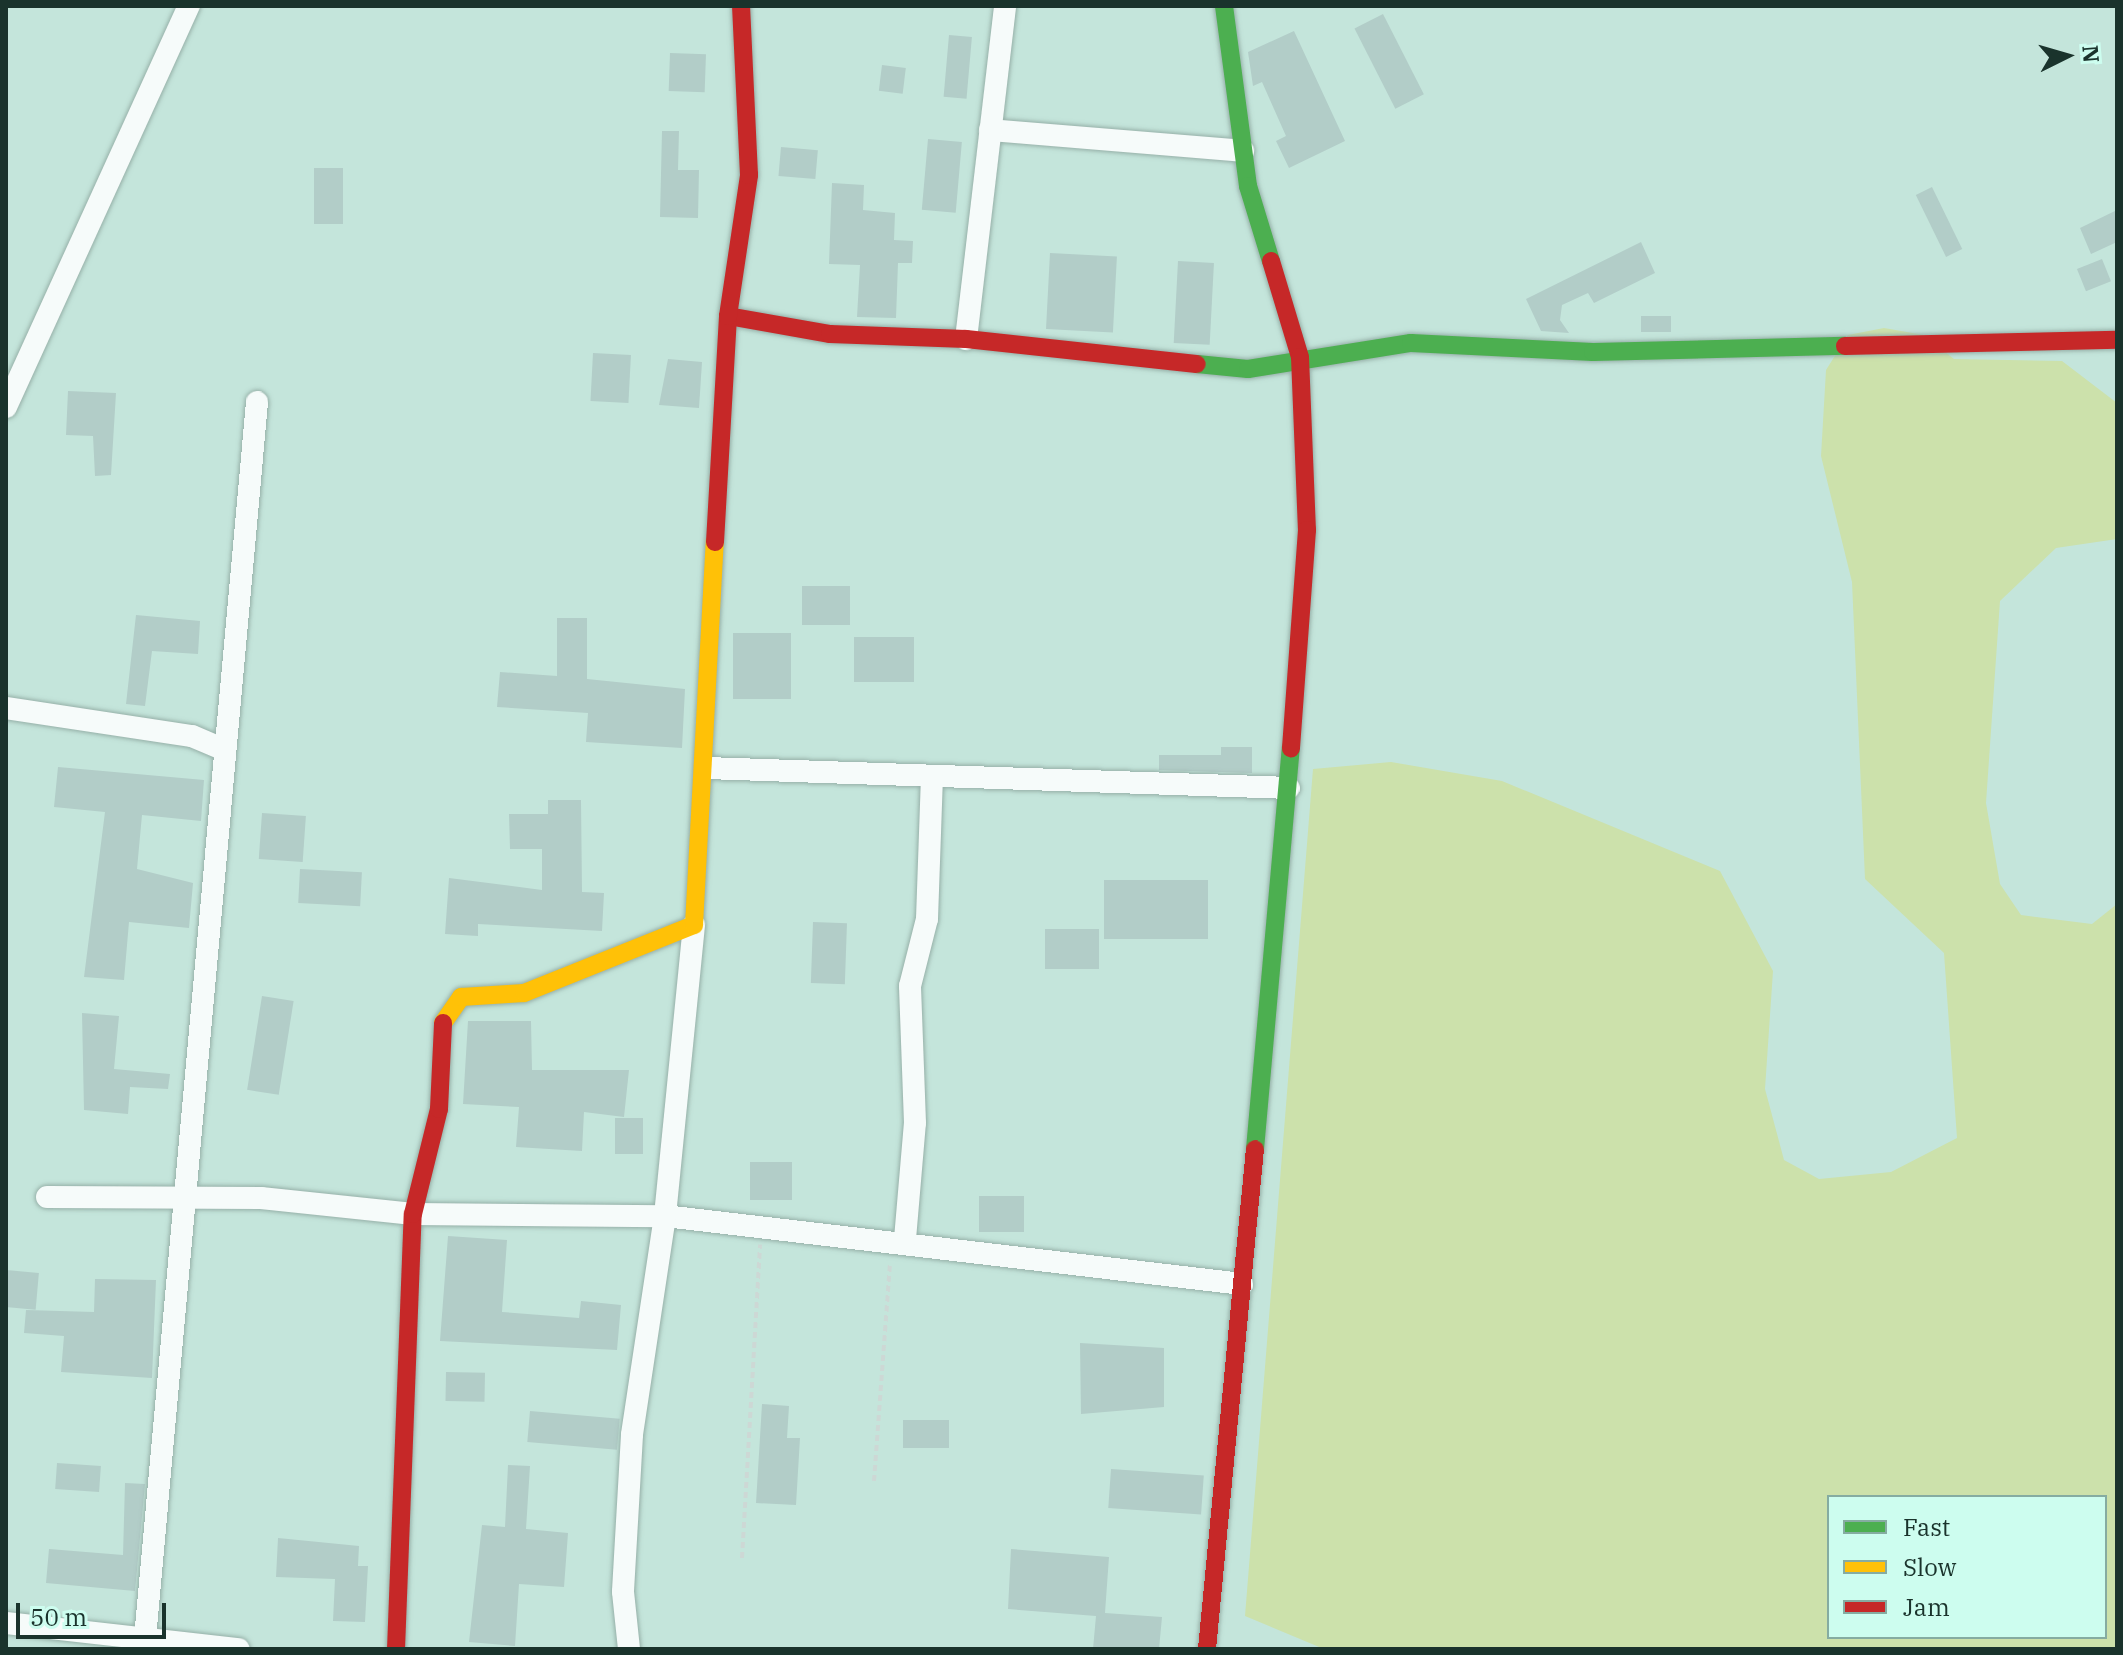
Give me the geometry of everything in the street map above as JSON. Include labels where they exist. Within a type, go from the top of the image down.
[{"type":"street","points":[[6,407],[189,6]]},
{"type":"street","points":[[629,1649],[623,1592],[632,1435],[665,1216],[694,925],[706,768],[704,653],[728,316],[749,175],[741,6]]},
{"type":"street","points":[[966,339],[1005,6]]},
{"type":"street","points":[[1207,1649],[1289,788],[1307,530],[1300,357],[1243,151],[1224,6]]},
{"type":"street","points":[[990,130],[1243,151]]},
{"type":"street","points":[[728,316],[830,334],[966,339],[1248,369],[1300,357],[1411,343],[1593,352],[2117,340]]},
{"type":"street","points":[[145,1642],[257,402]]},
{"type":"street","points":[[6,708],[192,736],[225,750]]},
{"type":"street","points":[[706,768],[1289,788]]},
{"type":"street","points":[[898,1239],[915,1123],[910,986],[927,919],[932,776]]},
{"type":"street","points":[[396,1649],[413,1214],[439,1109],[443,1014],[461,997],[524,993],[694,925]]},
{"type":"street","points":[[47,1197],[185,1195],[413,1214],[665,1216],[762,1223],[1242,1284]]},
{"type":"street","points":[[6,1623],[145,1642],[239,1649]]},
{"type":"path","points":[[742,1558],[762,1223]]},
{"type":"path","points":[[874,1481],[898,1239]]},
{"type":"green space","points":[[1884,328],[1924,335],[1954,359],[2062,361],[2117,403],[2117,539],[2056,548],[2000,601],[1986,803],[2000,884],[2021,915],[2092,924],[2117,904],[2117,1649],[1324,1649],[1245,1616],[1313,769],[1391,762],[1502,781],[1720,871],[1773,971],[1765,1089],[1784,1160],[1819,1179],[1891,1172],[1957,1138],[1944,953],[1865,879],[1852,582],[1821,456],[1826,370],[1848,335]]},
{"type":"building","points":[[1383,14],[1424,94],[1395,109],[1354,29]]},
{"type":"building","points":[[1294,31],[1345,141],[1289,168],[1276,141],[1286,136],[1262,82],[1253,86],[1248,52]]},
{"type":"building","points":[[949,35],[972,37],[967,99],[944,97]]},
{"type":"building","points":[[670,53],[706,54],[705,92],[669,91]]},
{"type":"building","points":[[882,65],[906,68],[903,94],[879,91]]},
{"type":"building","points":[[662,131],[679,131],[678,170],[699,170],[698,218],[660,217]]},
{"type":"building","points":[[928,139],[962,142],[956,213],[922,210]]},
{"type":"building","points":[[781,147],[818,150],[815,179],[778,176]]},
{"type":"building","points":[[314,168],[343,168],[343,224],[314,224]]},
{"type":"building","points":[[832,183],[864,185],[863,210],[895,213],[894,240],[913,241],[912,263],[898,263],[896,318],[857,317],[860,265],[829,264]]},
{"type":"building","points":[[1932,187],[1962,249],[1946,257],[1916,195]]},
{"type":"building","points":[[2117,210],[2117,242],[2091,254],[2080,228]]},
{"type":"building","points":[[1641,242],[1655,273],[1594,303],[1588,293],[1562,305],[1560,320],[1569,333],[1541,331],[1526,299]]},
{"type":"building","points":[[1050,253],[1117,257],[1113,332],[1046,329]]},
{"type":"building","points":[[2102,259],[2111,281],[2086,291],[2077,269]]},
{"type":"building","points":[[1178,261],[1214,263],[1210,345],[1174,343]]},
{"type":"building","points":[[1641,316],[1671,316],[1671,332],[1641,332]]},
{"type":"building","points":[[593,353],[631,355],[628,403],[590,401]]},
{"type":"building","points":[[668,359],[702,362],[699,408],[659,405]]},
{"type":"building","points":[[68,391],[116,393],[111,475],[95,476],[93,436],[66,435]]},
{"type":"building","points":[[802,586],[850,586],[850,625],[802,625]]},
{"type":"building","points":[[136,615],[200,621],[198,654],[152,651],[145,706],[126,704]]},
{"type":"building","points":[[557,618],[587,618],[587,679],[685,689],[682,748],[586,742],[588,713],[497,707],[500,672],[557,676]]},
{"type":"building","points":[[733,633],[791,633],[791,699],[733,699]]},
{"type":"building","points":[[854,637],[914,637],[914,682],[854,682]]},
{"type":"building","points":[[1221,747],[1252,747],[1252,773],[1159,770],[1159,755],[1221,755]]},
{"type":"building","points":[[58,767],[204,780],[201,821],[142,815],[137,869],[193,883],[189,928],[129,922],[124,980],[84,977],[105,812],[54,807]]},
{"type":"building","points":[[548,800],[581,800],[582,892],[604,893],[602,931],[478,924],[478,936],[445,934],[449,878],[542,890],[542,849],[510,849],[509,814],[548,814]]},
{"type":"building","points":[[262,813],[306,816],[303,862],[259,859]]},
{"type":"building","points":[[300,869],[362,872],[360,906],[298,903]]},
{"type":"building","points":[[1104,880],[1208,880],[1208,939],[1104,939]]},
{"type":"building","points":[[813,922],[847,923],[845,984],[811,983]]},
{"type":"building","points":[[1045,929],[1099,929],[1099,969],[1045,969]]},
{"type":"building","points":[[262,996],[294,1001],[279,1095],[247,1090]]},
{"type":"building","points":[[82,1013],[119,1016],[114,1069],[170,1074],[168,1089],[130,1087],[128,1114],[84,1110]]},
{"type":"building","points":[[468,1021],[531,1021],[532,1070],[629,1070],[624,1117],[584,1112],[582,1151],[516,1147],[519,1107],[463,1104]]},
{"type":"building","points":[[615,1118],[643,1118],[643,1154],[615,1154]]},
{"type":"building","points":[[750,1162],[792,1162],[792,1200],[750,1200]]},
{"type":"building","points":[[979,1196],[1024,1196],[1024,1232],[979,1232]]},
{"type":"building","points":[[448,1236],[507,1240],[502,1312],[579,1318],[581,1301],[621,1305],[617,1350],[440,1341]]},
{"type":"building","points":[[6,1270],[39,1273],[36,1310],[6,1307]]},
{"type":"building","points":[[95,1279],[156,1280],[152,1378],[61,1372],[64,1336],[24,1333],[26,1310],[94,1312]]},
{"type":"building","points":[[1080,1343],[1164,1348],[1164,1407],[1081,1414]]},
{"type":"building","points":[[446,1372],[485,1373],[484,1402],[445,1401]]},
{"type":"building","points":[[762,1404],[789,1406],[787,1438],[800,1438],[796,1505],[756,1503]]},
{"type":"building","points":[[530,1411],[620,1419],[617,1450],[527,1442]]},
{"type":"building","points":[[903,1420],[949,1420],[949,1448],[903,1448]]},
{"type":"building","points":[[57,1463],[101,1466],[99,1492],[55,1489]]},
{"type":"building","points":[[508,1465],[530,1466],[526,1529],[568,1533],[564,1587],[519,1584],[515,1646],[469,1642],[482,1525],[505,1527]]},
{"type":"building","points":[[1111,1469],[1204,1475],[1201,1514],[1108,1508]]},
{"type":"building","points":[[125,1483],[145,1484],[135,1591],[46,1583],[49,1549],[123,1555]]},
{"type":"building","points":[[278,1538],[359,1546],[358,1566],[368,1566],[365,1622],[333,1621],[335,1579],[276,1577]]},
{"type":"building","points":[[1011,1549],[1109,1557],[1105,1613],[1162,1617],[1159,1649],[1093,1649],[1096,1616],[1008,1609]]},
{"type":"traffic: fast","points":[[1224,6],[1248,186],[1271,261]]},
{"type":"traffic: fast","points":[[1197,364],[1248,369],[1411,343],[1593,352],[1845,346]]},
{"type":"traffic: fast","points":[[1255,1149],[1291,748]]},
{"type":"traffic: slow","points":[[443,1023],[461,997],[524,993],[694,925],[715,542]]},
{"type":"traffic: jam","points":[[715,542],[728,316],[749,175],[741,6]]},
{"type":"traffic: jam","points":[[1271,261],[1300,357],[1307,530],[1291,748]]},
{"type":"traffic: jam","points":[[728,316],[830,334],[966,339],[1197,364]]},
{"type":"traffic: jam","points":[[1845,346],[2117,340]]},
{"type":"traffic: jam","points":[[396,1649],[413,1214],[439,1109],[443,1023]]},
{"type":"traffic: jam","points":[[1207,1649],[1255,1149]]}]
